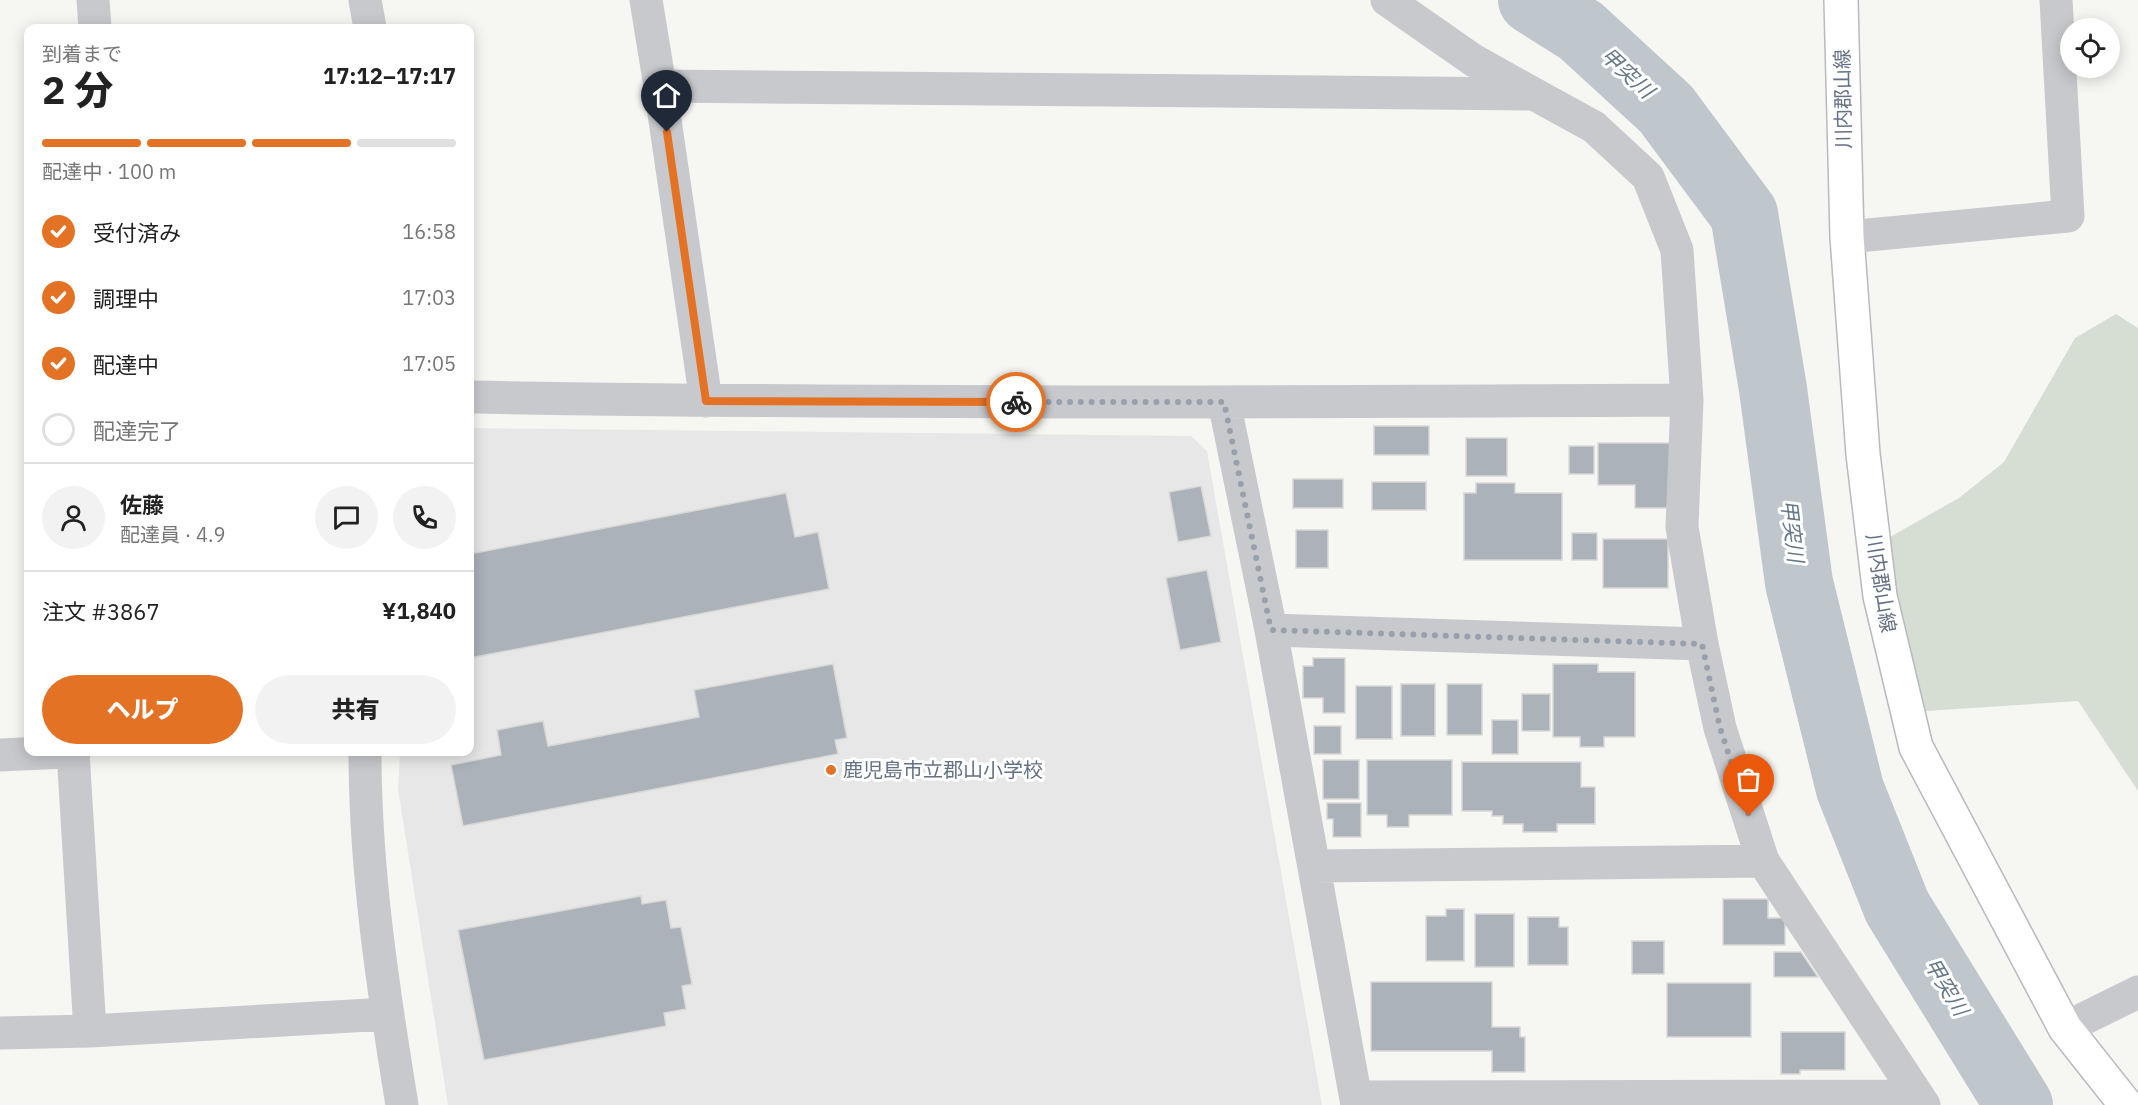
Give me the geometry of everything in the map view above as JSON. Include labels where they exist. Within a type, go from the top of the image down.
[{"type":"main road","name":"川内郡山線","points":[[1841,0],[1847,237],[1863,454],[1880,596],[1916,747],[2065,1028],[2126,1105]]},
{"type":"street","points":[[93,0],[95,24]]},
{"type":"street","points":[[365,0],[369,24]]},
{"type":"street","points":[[646,0],[706,401]]},
{"type":"street","points":[[1388,0],[1473,60],[1594,127],[1648,177],[1677,250],[1687,400],[1682,528],[1702,644],[1720,728],[1763,861],[1921,1101]]},
{"type":"street","points":[[1847,237],[2068,216],[2056,0]]},
{"type":"street","points":[[660,86],[1534,94]]},
{"type":"street","points":[[474,397],[706,401],[1687,400]]},
{"type":"street","points":[[1224,402],[1271,630],[1356,1101],[1921,1101]]},
{"type":"street","points":[[1271,630],[1702,644]]},
{"type":"street","points":[[0,754],[24,753]]},
{"type":"street","points":[[73,756],[90,1031]]},
{"type":"street","points":[[365,756],[372,879],[387,1014],[402,1105]]},
{"type":"street","points":[[1315,866],[1763,861]]},
{"type":"street","points":[[2065,1028],[2138,992]]},
{"type":"street","points":[[0,1033],[90,1031],[387,1014]]},
{"type":"shaded area","points":[[2116,314],[2138,328],[2138,791],[2078,701],[1926,711],[1892,600],[1890,537],[1959,498],[2004,462],[2075,338]]},
{"type":"shaded area","name":"鹿児島市立郡山小学校","points":[[474,428],[1191,436],[1207,451],[1322,1105],[448,1105],[398,789],[400,756],[474,756]]},
{"type":"building","points":[[1374,426],[1429,426],[1429,455],[1374,455]]},
{"type":"building","points":[[1466,438],[1507,438],[1507,476],[1466,476]]},
{"type":"building","points":[[1598,443],[1672,443],[1672,508],[1635,508],[1635,485],[1598,485]]},
{"type":"building","points":[[1569,446],[1594,446],[1594,474],[1569,474]]},
{"type":"building","points":[[1293,479],[1343,479],[1343,508],[1293,508]]},
{"type":"building","points":[[1372,482],[1426,482],[1426,510],[1372,510]]},
{"type":"building","points":[[1476,483],[1515,483],[1515,493],[1562,493],[1562,560],[1464,560],[1464,493],[1476,493]]},
{"type":"building","points":[[1201,486],[1211,536],[1178,542],[1169,492]]},
{"type":"building","points":[[786,493],[795,537],[818,532],[829,589],[474,657],[474,553]]},
{"type":"building","points":[[1296,530],[1328,530],[1328,568],[1296,568]]},
{"type":"building","points":[[1572,533],[1597,533],[1597,560],[1572,560]]},
{"type":"building","points":[[1603,539],[1668,539],[1668,588],[1603,588]]},
{"type":"building","points":[[1207,570],[1221,642],[1180,650],[1166,578]]},
{"type":"building","points":[[1313,658],[1345,658],[1345,713],[1323,713],[1323,698],[1303,698],[1303,666],[1313,666]]},
{"type":"building","points":[[833,664],[847,738],[835,740],[838,754],[463,826],[451,765],[501,755],[497,730],[543,721],[548,746],[699,717],[694,690]]},
{"type":"building","points":[[1553,664],[1598,664],[1598,672],[1635,672],[1635,737],[1604,737],[1604,747],[1580,747],[1580,737],[1553,737]]},
{"type":"building","points":[[1401,684],[1435,684],[1435,736],[1401,736]]},
{"type":"building","points":[[1447,684],[1482,684],[1482,735],[1447,735]]},
{"type":"building","points":[[1356,686],[1392,686],[1392,739],[1356,739]]},
{"type":"building","points":[[1522,694],[1550,694],[1550,731],[1522,731]]},
{"type":"building","points":[[1492,720],[1518,720],[1518,754],[1492,754]]},
{"type":"building","points":[[1314,726],[1341,726],[1341,754],[1314,754]]},
{"type":"building","points":[[1323,760],[1359,760],[1359,799],[1323,799]]},
{"type":"building","points":[[1367,760],[1452,760],[1452,815],[1409,815],[1409,827],[1387,827],[1387,815],[1367,815]]},
{"type":"building","points":[[1462,762],[1581,762],[1581,787],[1595,787],[1595,824],[1557,824],[1557,832],[1523,832],[1523,824],[1503,824],[1503,816],[1492,816],[1492,811],[1462,811]]},
{"type":"building","points":[[1327,803],[1361,803],[1361,837],[1333,837],[1333,819],[1327,819]]},
{"type":"building","points":[[641,896],[642,904],[666,900],[671,928],[681,927],[692,984],[682,986],[686,1009],[664,1013],[666,1026],[484,1060],[458,930]]},
{"type":"building","points":[[1723,899],[1768,899],[1768,918],[1785,918],[1785,945],[1723,945]]},
{"type":"building","points":[[1446,909],[1464,909],[1464,961],[1426,961],[1426,916],[1446,916]]},
{"type":"building","points":[[1475,914],[1514,914],[1514,967],[1475,967]]},
{"type":"building","points":[[1528,917],[1559,917],[1559,927],[1568,927],[1568,965],[1528,965]]},
{"type":"building","points":[[1632,941],[1664,941],[1664,974],[1632,974]]},
{"type":"building","points":[[1774,952],[1801,952],[1818,977],[1774,977]]},
{"type":"building","points":[[1371,982],[1492,982],[1492,1027],[1520,1027],[1520,1037],[1525,1037],[1525,1072],[1492,1072],[1492,1051],[1371,1051]]},
{"type":"building","points":[[1667,983],[1751,983],[1751,1037],[1667,1037]]},
{"type":"building","points":[[1781,1032],[1845,1032],[1845,1070],[1800,1070],[1800,1074],[1781,1074]]},
{"type":"waterway","name":"甲突川","points":[[1532,0],[1581,31],[1666,109],[1744,214],[1773,389],[1799,583],[1850,789],[1897,907],[2019,1105]]},
{"type":"way so far","points":[[1016,402],[1224,402],[1271,630],[1702,644],[1720,728],[1749,816]]},
{"type":"place","name":"鹿児島市立郡山小学校","points":[[831,770]]},
{"type":"route","points":[[667,132],[706,401],[1016,402]]}]
